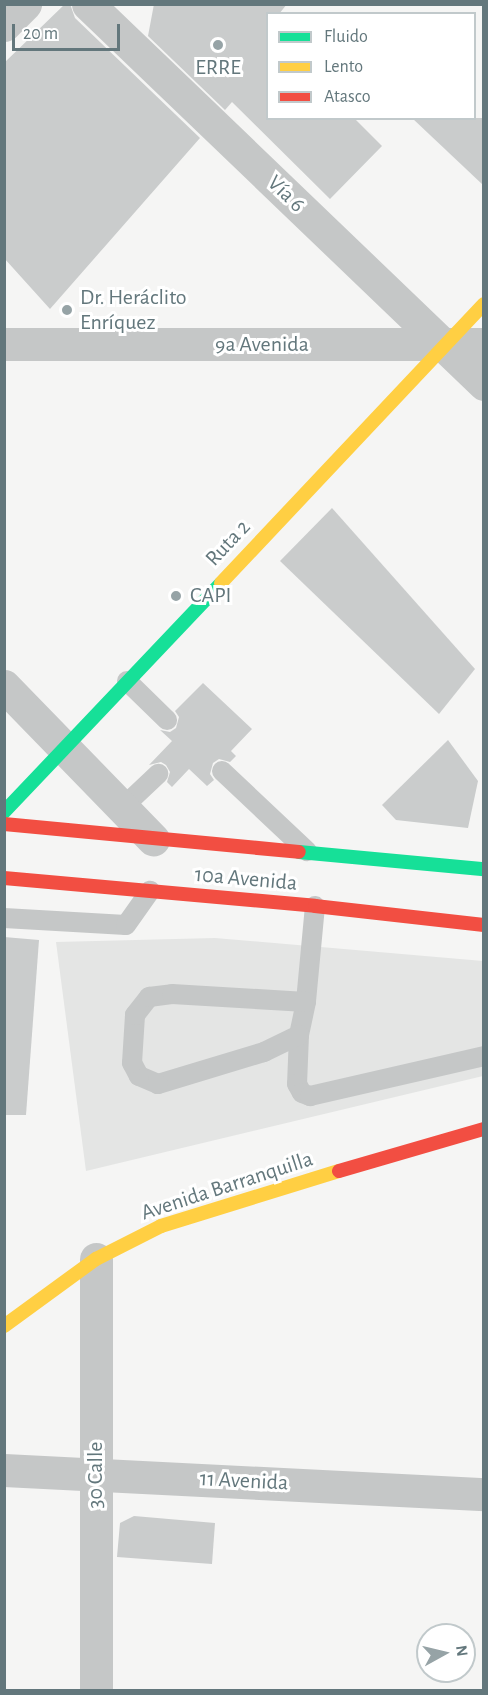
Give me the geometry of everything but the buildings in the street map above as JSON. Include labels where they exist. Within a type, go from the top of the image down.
[{"type":"main road","name":"Ruta 2","points":[[4,812],[483,304]]},
{"type":"main road","name":"10a Avenida","points":[[4,824],[153,839],[201,849],[309,853],[483,869]]},
{"type":"main road","name":"10a Avenida","points":[[4,878],[150,891],[187,889],[483,925]]},
{"type":"main road","name":"Avenida Barranquilla","points":[[4,1326],[96,1259],[161,1226],[255,1195],[483,1129]]},
{"type":"street","points":[[4,25],[25,4]]},
{"type":"street","name":"Vía 6","points":[[88,4],[483,384]]},
{"type":"street","name":"9a Avenida","points":[[4,344],[443,346],[483,344]]},
{"type":"street","points":[[4,686],[153,839]]},
{"type":"street","name":"30 Calle","points":[[96,1259],[96,1690]]},
{"type":"street","name":"11 Avenida","points":[[4,1470],[483,1494]]},
{"type":"lane","points":[[127,681],[167,720]]},
{"type":"lane","points":[[222,771],[309,853]]},
{"type":"lane","points":[[122,808],[158,774]]},
{"type":"lane","points":[[4,918],[126,925],[150,891]]},
{"type":"lane","points":[[315,906],[306,1002],[299,1035],[297,1083],[302,1093],[310,1096],[483,1056]]},
{"type":"lane","points":[[299,1035],[264,1052],[158,1084],[139,1076],[132,1064],[135,1015],[149,997],[172,994],[306,1002]]},
{"type":"shaded area","points":[[215,938],[483,961],[483,1076],[86,1171],[56,942]]},
{"type":"traffic: fast","points":[[4,812],[221,583]]},
{"type":"traffic: fast","points":[[299,852],[484,869]]},
{"type":"traffic: slow","points":[[221,583],[484,304]]},
{"type":"traffic: slow","points":[[4,1326],[96,1259],[161,1226],[339,1171]]},
{"type":"traffic: jam","points":[[4,824],[299,852]]},
{"type":"traffic: jam","points":[[4,878],[315,906],[484,925]]},
{"type":"traffic: jam","points":[[339,1171],[484,1129]]},
{"type":"place","name":"ERRE","points":[[218,45]]},
{"type":"place","name":"Dr. Heráclito Enríquez","points":[[67,310]]},
{"type":"place","name":"CAPI","points":[[176,596]]}]
